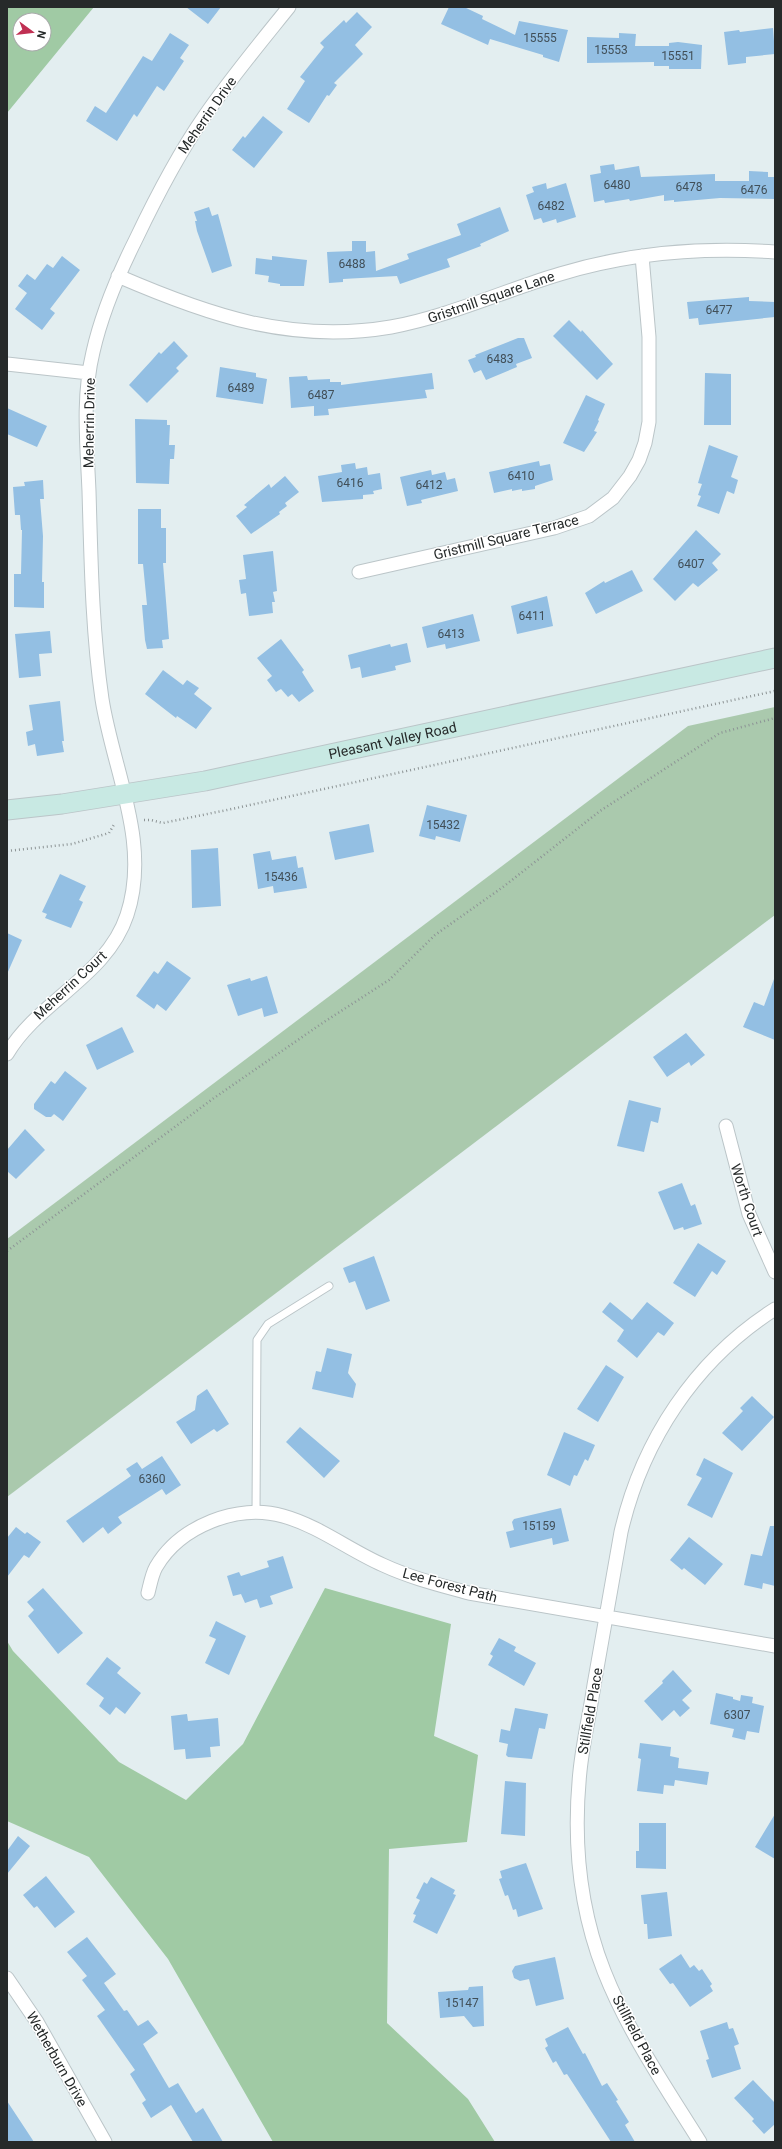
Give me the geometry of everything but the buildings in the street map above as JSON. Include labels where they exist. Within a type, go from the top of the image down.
[{"type":"main road","name":"Pleasant Valley Road","points":[[7,810],[124,795],[270,768],[775,658]]},
{"type":"street","name":"Meherrin Drive","points":[[124,795],[104,709],[95,638],[86,402],[89,373],[101,320],[118,276],[157,195],[203,118],[289,7]]},
{"type":"street","name":"Gristmill Square Lane","points":[[118,276],[170,299],[230,319],[285,329],[343,331],[389,327],[431,318],[561,273],[606,262],[642,256],[689,251],[741,249],[775,252]]},
{"type":"street","name":"Gristmill Square Terrace","points":[[359,572],[554,528],[589,516],[613,498],[630,476],[639,460],[645,443],[649,422],[648,337],[642,256]]},
{"type":"street","points":[[7,364],[89,373]]},
{"type":"street","name":"Meherrin Court","points":[[7,1054],[26,1027],[94,966],[106,953],[119,934],[127,916],[134,886],[134,848],[131,822],[124,795]]},
{"type":"street","name":"Worth Court","points":[[726,1126],[750,1214],[775,1272]]},
{"type":"street","name":"Stillfield Place","points":[[700,2142],[628,2023],[596,1948],[582,1888],[577,1830],[580,1770],[606,1617],[628,1503],[641,1466],[660,1430],[687,1389],[733,1340],[775,1309]]},
{"type":"street","name":"Lee Forest Path","points":[[148,1593],[156,1568],[179,1541],[202,1525],[230,1516],[256,1513],[282,1516],[306,1524],[383,1565],[429,1582],[470,1593],[775,1646]]},
{"type":"street","name":"Wetherburn Drive","points":[[7,1978],[37,2022],[105,2142]]},
{"type":"lane","points":[[256,1513],[256,1340],[268,1324],[329,1286]]},
{"type":"path","points":[[7,851],[72,844],[109,832],[114,824],[151,820],[163,823],[775,691]]},
{"type":"path","points":[[7,1250],[214,1098],[321,1024],[389,980],[435,935],[502,887],[600,811],[720,733],[775,718]]},
{"type":"green space","points":[[7,7],[94,7],[7,113]]},
{"type":"green space","points":[[775,707],[775,915],[7,1497],[7,1239],[688,726]]},
{"type":"green space","points":[[325,1588],[451,1624],[434,1736],[478,1755],[467,1842],[389,1849],[387,2023],[468,2099],[495,2142],[273,2142],[168,1959],[89,1857],[7,1821],[7,1641],[13,1651],[119,1762],[186,1800],[243,1744]]}]
